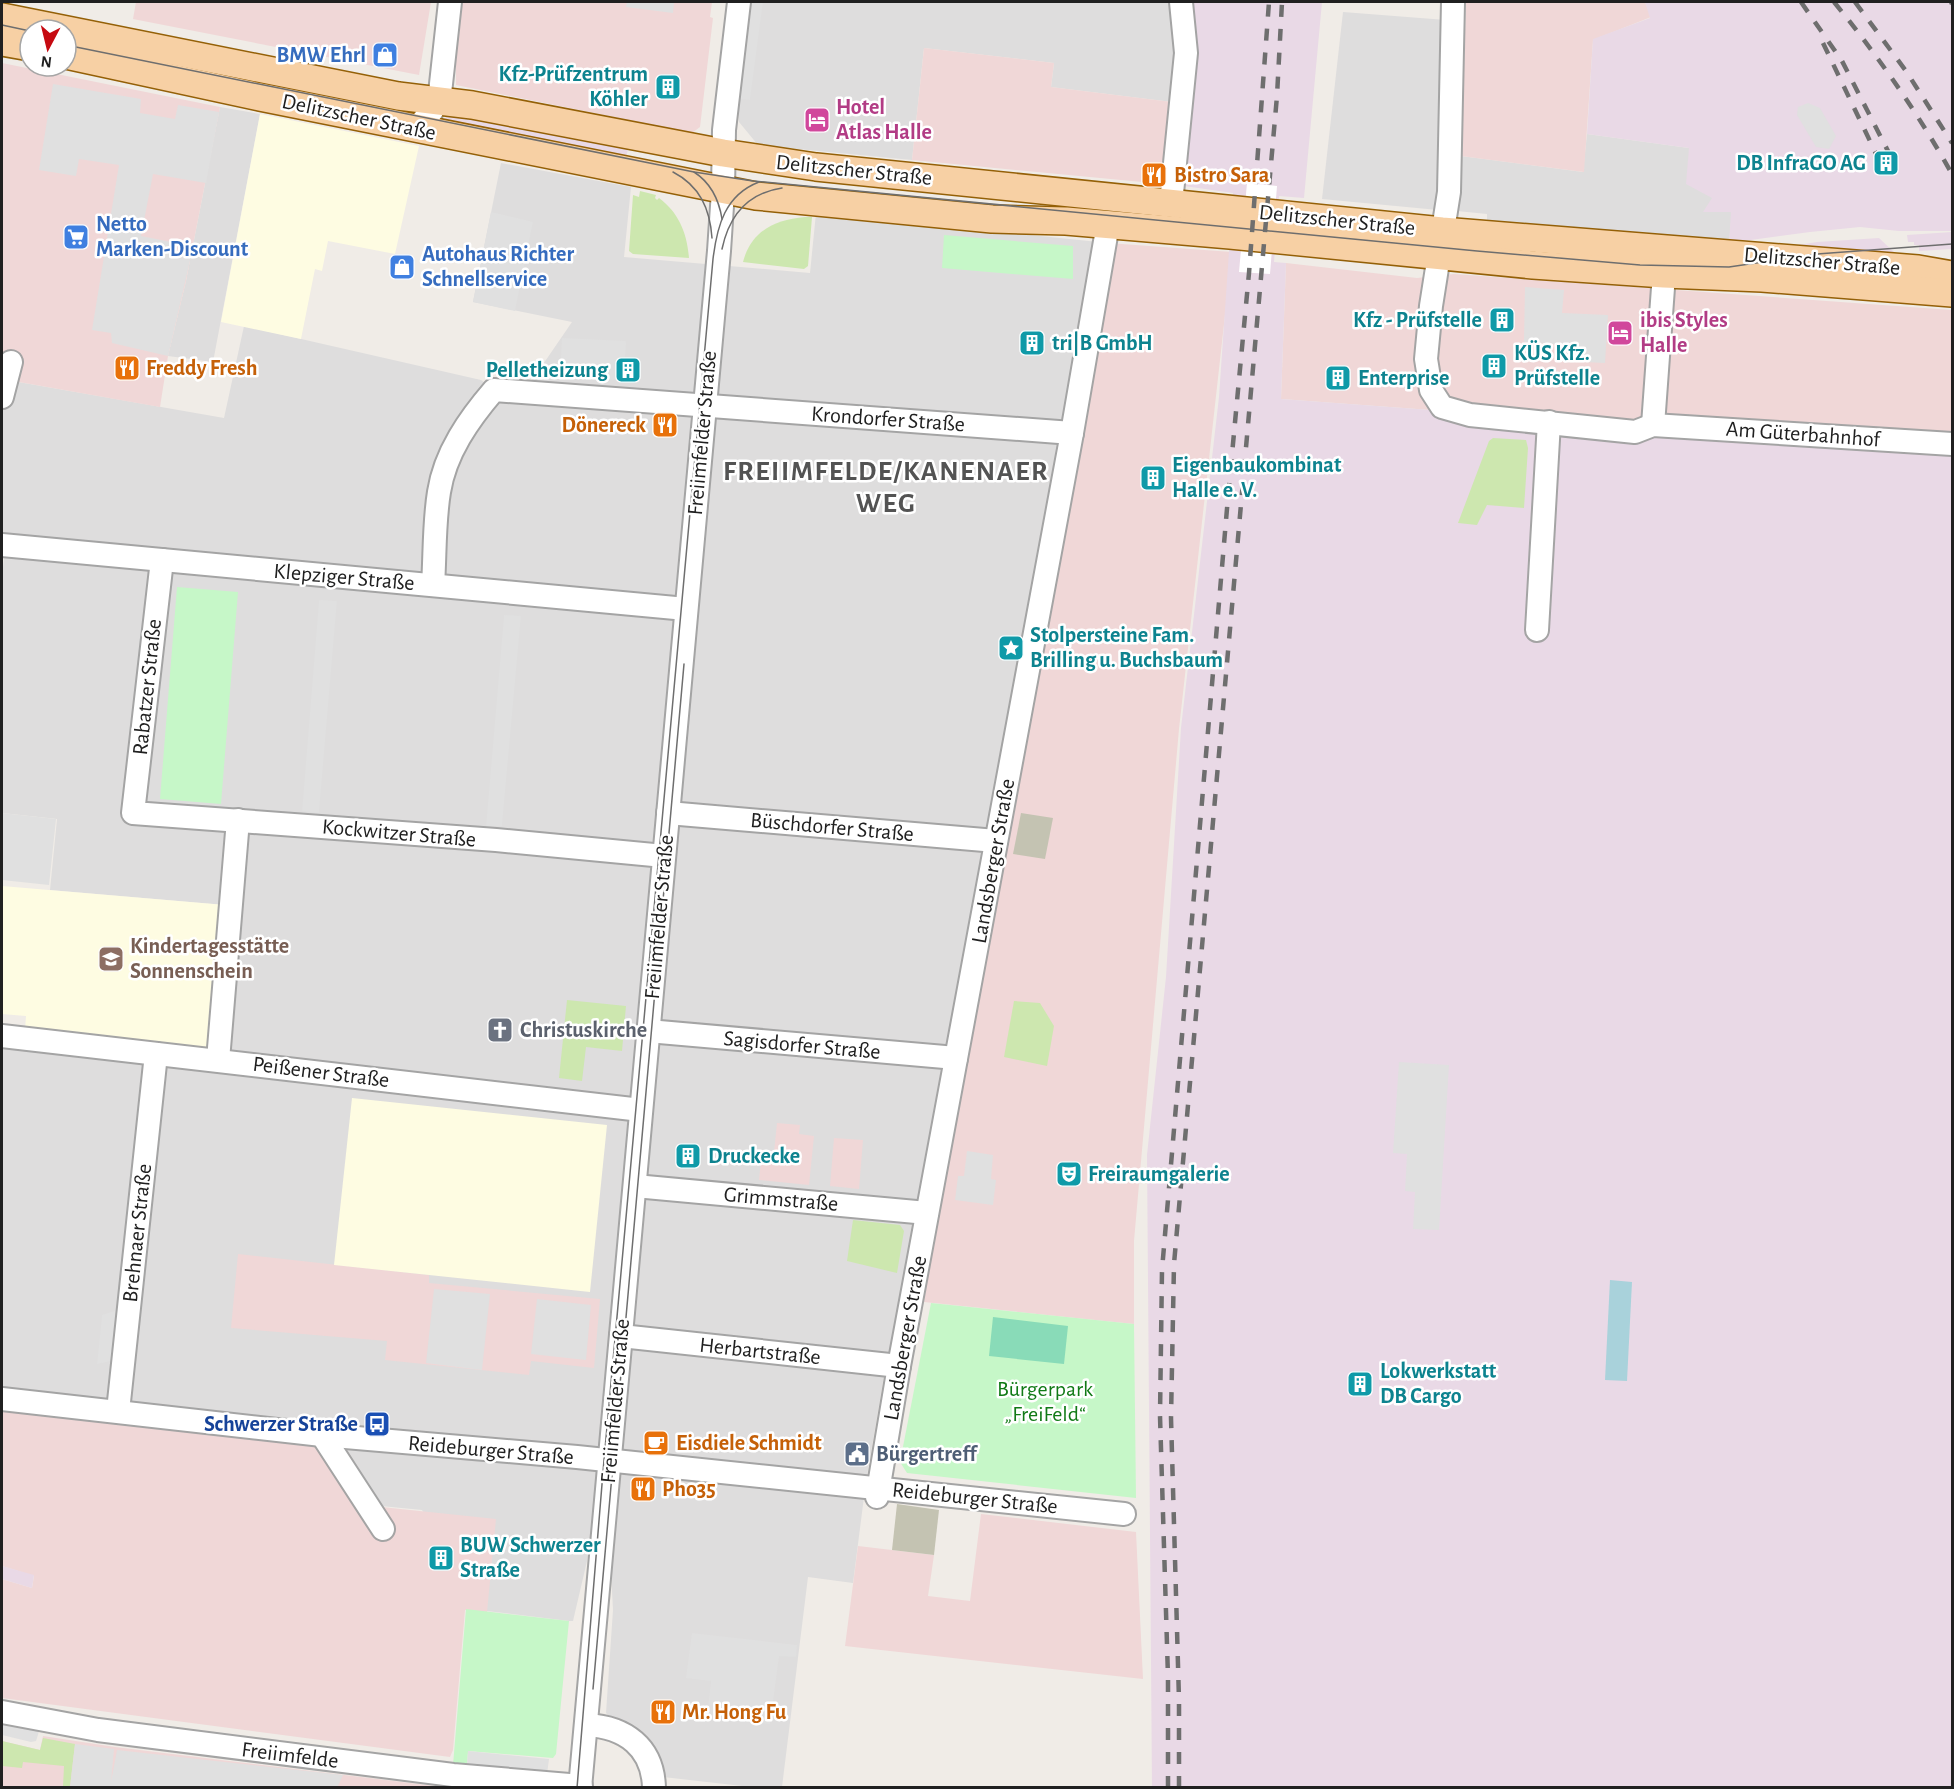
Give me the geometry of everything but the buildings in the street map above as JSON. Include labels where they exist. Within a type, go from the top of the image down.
[{"type":"main road","name":"Delitzscher Straße","points":[[2,17],[398,96],[472,105],[723,153],[816,167],[1171,203],[1440,244],[1664,274],[1762,278],[1953,293]]},
{"type":"main road","points":[[2,42],[18,45]]},
{"type":"main road","name":"Delitzscher Straße","points":[[78,58],[723,191],[812,203],[983,218],[1066,221],[1282,239],[1740,254],[1953,274]]},
{"type":"street","points":[[416,128],[432,111],[437,100],[450,2]]},
{"type":"street","points":[[723,191],[723,153],[739,2]]},
{"type":"street","points":[[1171,203],[1185,53],[1181,2]]},
{"type":"street","name":"Am Güterbahnhof","points":[[1453,2],[1449,192],[1432,291],[1426,359],[1431,390],[1442,406],[1470,415],[1635,432],[1653,425],[1953,444]]},
{"type":"street","name":"Freiimfelder Straße","points":[[580,1787],[723,191]]},
{"type":"street","name":"Landsberger Straße","points":[[878,1492],[899,1365],[1072,433],[1108,224]]},
{"type":"street","points":[[1653,425],[1664,274]]},
{"type":"street","points":[[2,397],[11,362]]},
{"type":"street","name":"Krondorfer Straße","points":[[433,585],[439,491],[450,456],[465,426],[494,390],[1072,433]]},
{"type":"street","points":[[1537,630],[1549,422]]},
{"type":"street","name":"Klepziger Straße","points":[[2,545],[686,609]]},
{"type":"street","name":"Rabatzer Straße","points":[[133,813],[162,560]]},
{"type":"street","name":"Kockwitzer Straße","points":[[133,813],[496,840],[664,856]]},
{"type":"street","name":"Büschdorfer Straße","points":[[668,813],[996,841]]},
{"type":"street","points":[[218,1060],[238,820]]},
{"type":"street","name":"Sagisdorfer Straße","points":[[648,1031],[956,1058]]},
{"type":"street","name":"Peißener Straße","points":[[2,1036],[641,1110]]},
{"type":"street","name":"Brehnaer Straße","points":[[118,1411],[156,1054]]},
{"type":"street","name":"Grimmstraße","points":[[635,1186],[927,1213]]},
{"type":"street","name":"Herbartstraße","points":[[621,1336],[899,1365]]},
{"type":"street","name":"Reideburger Straße","points":[[2,1399],[322,1435],[610,1461],[878,1492],[1124,1514]]},
{"type":"street","points":[[322,1435],[383,1529]]},
{"type":"street","name":"Freiimfelde","points":[[2,1712],[107,1731],[453,1775],[580,1787]]},
{"type":"street","points":[[586,1725],[617,1730],[639,1746],[647,1756],[659,1787]]},
{"type":"shaded area","points":[[136,2],[431,2],[419,75],[133,19]]},
{"type":"shaded area","points":[[461,2],[712,2],[710,17],[713,18],[700,127],[692,133],[456,85],[456,39]]},
{"type":"shaded area","points":[[627,2],[674,2],[673,13],[626,7]]},
{"type":"shaded area","points":[[749,2],[1176,2],[1179,45],[1172,102],[1051,87],[1054,63],[924,48],[912,160],[758,145],[739,122],[738,100]]},
{"type":"shaded area","points":[[750,2],[763,2],[750,100],[738,99]]},
{"type":"shaded area","points":[[1186,2],[1322,2],[1304,198],[1279,196],[1274,262],[1286,263],[1281,399],[1952,448],[1952,1787],[1152,1788],[1147,1155],[1166,977],[1181,728],[1219,397],[1233,193],[1177,185]]},
{"type":"shaded area","points":[[1466,2],[1645,2],[1651,17],[1593,40],[1584,172],[1461,156]]},
{"type":"shaded area","points":[[1645,2],[1952,2],[1952,231],[1899,231],[1860,227],[1729,243],[1731,212],[1703,212],[1712,198],[1686,184],[1689,148],[1587,134],[1593,39],[1650,18]]},
{"type":"shaded area","points":[[1343,12],[1446,20],[1438,210],[1322,199]]},
{"type":"shaded area","points":[[924,48],[1054,63],[1051,87],[1172,102],[1163,184],[912,160]]},
{"type":"shaded area","points":[[2,63],[18,66],[18,78],[76,78],[220,107],[186,281],[168,356],[160,407],[2,379]]},
{"type":"shaded area","points":[[53,84],[141,99],[140,113],[175,119],[178,105],[219,112],[206,183],[153,174],[141,236],[176,243],[174,252],[191,256],[168,356],[112,343],[111,333],[92,330],[119,165],[79,159],[76,176],[39,170]]},
{"type":"shaded area","points":[[1808,103],[1820,108],[1836,136],[1829,149],[1816,147],[1797,115],[1798,107]]},
{"type":"shaded area","points":[[220,107],[260,114],[213,362],[168,356],[186,281]]},
{"type":"shaded area","points":[[455,107],[628,149],[625,162],[439,125]]},
{"type":"shaded area","points":[[260,114],[419,146],[395,254],[328,241],[322,271],[315,269],[301,339],[221,322]]},
{"type":"shaded area","points":[[1587,134],[1689,148],[1713,198],[1704,212],[1732,212],[1729,243],[1487,224],[1487,214],[1457,211],[1461,156],[1583,172]]},
{"type":"shaded area","points":[[501,163],[631,187],[624,257],[810,273],[816,213],[1108,243],[1001,828],[683,814],[983,849],[889,1354],[655,1339],[885,1370],[867,1476],[625,1462],[864,1497],[853,1583],[808,1577],[782,1787],[751,1787],[663,1777],[606,1713],[613,1610],[607,1498],[609,1467],[573,1621],[569,1621],[487,1611],[422,1510],[371,1505],[120,1410],[157,1056],[221,1058],[238,820],[132,815],[231,834],[225,905],[50,890],[57,819],[2,813],[2,578],[5,546],[2,545],[2,397],[7,380],[224,418],[244,326],[481,380],[494,390],[524,392],[572,322],[473,302]]},
{"type":"shaded area","points":[[491,212],[533,222],[515,311],[473,302]]},
{"type":"shaded area","points":[[1952,232],[1952,249],[1919,251],[1919,245],[1908,242],[1907,235]]},
{"type":"shaded area","points":[[1879,238],[1896,254],[1755,252],[1817,242]]},
{"type":"shaded area","points":[[1108,243],[1232,252],[1179,729],[1134,1241],[1134,1324],[924,1302],[1001,828]]},
{"type":"shaded area","points":[[1286,263],[1417,278],[1454,274],[1952,310],[1952,448],[1281,399]]},
{"type":"shaded area","points":[[1525,287],[1564,290],[1562,313],[1608,315],[1605,363],[1563,361],[1563,345],[1524,342]]},
{"type":"shaded area","points":[[562,338],[626,341],[625,359],[619,359],[618,380],[560,377]]},
{"type":"shaded area","points":[[319,600],[337,601],[319,813],[302,811]]},
{"type":"shaded area","points":[[504,615],[521,616],[502,826],[486,826]]},
{"type":"shaded area","points":[[2,813],[56,819],[49,885],[2,880]]},
{"type":"shaded area","points":[[1021,813],[1053,818],[1045,859],[1013,854]]},
{"type":"shaded area","name":"Kindertagesstätte Sonnenschein","points":[[2,886],[225,905],[212,1049],[25,1030],[26,1016],[2,1014]]},
{"type":"shaded area","points":[[2,1038],[154,1056],[116,1408],[2,1397]]},
{"type":"shaded area","points":[[1399,1062],[1449,1065],[1439,1230],[1413,1229],[1415,1192],[1405,1191],[1407,1154],[1393,1153]]},
{"type":"shaded area","points":[[352,1098],[607,1125],[590,1292],[334,1265]]},
{"type":"shaded area","points":[[777,1123],[800,1125],[799,1134],[814,1136],[809,1185],[759,1180],[762,1151],[774,1152]]},
{"type":"shaded area","points":[[834,1138],[863,1140],[859,1189],[830,1186]]},
{"type":"shaded area","points":[[967,1151],[993,1155],[991,1179],[996,1180],[993,1205],[955,1200],[958,1176],[964,1176]]},
{"type":"shaded area","points":[[238,1254],[429,1275],[429,1283],[600,1299],[594,1368],[531,1361],[529,1375],[385,1360],[387,1341],[231,1328]]},
{"type":"shaded area","points":[[434,1289],[490,1294],[482,1370],[426,1363]]},
{"type":"shaded area","points":[[537,1299],[591,1305],[586,1360],[531,1354]]},
{"type":"shaded area","points":[[121,1309],[115,1360],[97,1364],[102,1315]]},
{"type":"shaded area","points":[[2,1400],[325,1436],[372,1506],[496,1519],[487,1612],[465,1610],[453,1750],[450,1757],[2,1698],[2,1579],[32,1588],[34,1576],[2,1566]]},
{"type":"shaded area","points":[[897,1504],[939,1510],[934,1555],[892,1550]]},
{"type":"shaded area","points":[[981,1514],[1136,1532],[1143,1679],[845,1646],[858,1546],[934,1555],[928,1596],[970,1601]]},
{"type":"shaded area","points":[[2,1566],[34,1575],[32,1588],[2,1579]]},
{"type":"shaded area","points":[[692,1633],[797,1645],[796,1657],[779,1656],[770,1724],[707,1716],[711,1681],[686,1678]]},
{"type":"shaded area","points":[[2,1720],[40,1728],[36,1741],[31,1742],[2,1735]]},
{"type":"shaded area","points":[[43,1736],[115,1747],[443,1787],[2,1788],[2,1741],[40,1750]]},
{"type":"shaded area","points":[[75,1744],[114,1749],[111,1782],[117,1750],[343,1775],[337,1788],[70,1787]]},
{"type":"shaded area","points":[[468,1751],[549,1759],[547,1774],[467,1766]]},
{"type":"green space","points":[[640,191],[656,195],[657,200],[659,198],[672,210],[684,232],[689,258],[633,254],[629,251],[633,195],[639,197]]},
{"type":"green space","points":[[812,217],[808,266],[804,269],[743,262],[752,242],[765,229],[783,221]]},
{"type":"green space","points":[[944,235],[1073,246],[1073,279],[942,268]]},
{"type":"green space","points":[[1493,438],[1526,440],[1528,448],[1524,508],[1487,505],[1477,525],[1458,523],[1489,441]]},
{"type":"green space","points":[[177,587],[238,592],[221,804],[160,799]]},
{"type":"green space","points":[[567,1000],[626,1006],[622,1051],[586,1047],[582,1081],[559,1078]]},
{"type":"green space","points":[[1014,1001],[1040,1003],[1054,1026],[1047,1066],[1004,1057]]},
{"type":"green space","points":[[853,1220],[900,1225],[904,1231],[897,1273],[847,1261]]},
{"type":"green space","name":"Bürgerpark „FreiFeld“","points":[[931,1303],[1134,1324],[1136,1498],[907,1473],[900,1462]]},
{"type":"green space","points":[[993,1317],[1068,1326],[1064,1364],[989,1356]]},
{"type":"green space","points":[[466,1609],[569,1621],[556,1754],[553,1758],[468,1751],[467,1766],[453,1765]]},
{"type":"green space","points":[[43,1738],[75,1744],[70,1787],[63,1787],[64,1766],[23,1762],[22,1768],[2,1766],[2,1741],[40,1750]]},
{"type":"water","points":[[1610,1280],[1632,1282],[1627,1381],[1605,1380]]},
{"type":"pier","points":[[1247,183],[1277,186],[1270,274],[1239,272]]},
{"type":"tram line","points":[[2,25],[18,28]]},
{"type":"tram line","points":[[78,47],[694,172],[753,181],[1640,265],[1729,267],[1817,254],[1952,244]]},
{"type":"tram line","points":[[673,172],[690,184],[702,199],[709,217],[712,238]]},
{"type":"tram line","points":[[694,172],[713,192],[722,219]]},
{"type":"tram line","points":[[577,1788],[604,1460],[713,259],[717,235],[725,213],[738,195],[759,182]]},
{"type":"tram line","points":[[722,249],[730,226],[742,208],[759,195],[782,188]]},
{"type":"tram line","points":[[593,1689],[684,664]]},
{"type":"railway","points":[[1168,1788],[1168,1677],[1160,1416],[1162,1270],[1249,273],[1269,2]]},
{"type":"railway","points":[[1179,1788],[1179,1700],[1171,1418],[1174,1264],[1277,96],[1282,2]]},
{"type":"railway","points":[[1801,2],[1842,61],[1891,157]]},
{"type":"railway","points":[[1834,2],[1897,85],[1952,174]]},
{"type":"railway","points":[[1855,2],[1906,71],[1952,143]]},
{"type":"railway","points":[[1823,43],[1880,162]]},
{"type":"place","name":"BMW Ehrl","points":[[385,55]]},
{"type":"place","name":"Kfz-Prüfzentrum Köhler","points":[[668,87]]},
{"type":"place","name":"Hotel Atlas Halle","points":[[817,120]]},
{"type":"place","name":"DB InfraGO AG","points":[[1886,163]]},
{"type":"place","name":"Bistro Sara","points":[[1154,175]]},
{"type":"place","name":"Netto Marken-Discount","points":[[76,237]]},
{"type":"place","name":"Autohaus Richter Schnellservice","points":[[402,267]]},
{"type":"place","name":"Kfz - Prüfstelle","points":[[1502,320]]},
{"type":"place","name":"ibis Styles Halle","points":[[1620,333]]},
{"type":"place","name":"tri|B GmbH","points":[[1032,343]]},
{"type":"place","name":"KÜS Kfz. Prüfstelle","points":[[1494,366]]},
{"type":"place","name":"Freddy Fresh","points":[[127,368]]},
{"type":"place","name":"Pelletheizung","points":[[628,370]]},
{"type":"place","name":"Enterprise","points":[[1338,378]]},
{"type":"place","name":"Dönereck","points":[[665,425]]},
{"type":"place","name":"Eigenbaukombinat Halle e. V.","points":[[1153,478]]},
{"type":"place","name":"Stolpersteine Fam. Brilling u. Buchsbaum","points":[[1011,648]]},
{"type":"place","name":"Kindertagesstätte Sonnenschein","points":[[111,959]]},
{"type":"place","name":"Christuskirche","points":[[500,1030]]},
{"type":"place","name":"Druckecke","points":[[688,1156]]},
{"type":"place","name":"Freiraumgalerie","points":[[1069,1174]]},
{"type":"place","name":"Lokwerkstatt DB Cargo","points":[[1360,1384]]},
{"type":"place","name":"Schwerzer Straße","points":[[377,1424]]},
{"type":"place","name":"Eisdiele Schmidt","points":[[656,1443]]},
{"type":"place","name":"Bürgertreff","points":[[857,1454]]},
{"type":"place","name":"Pho35","points":[[643,1489]]},
{"type":"place","name":"BUW Schwerzer Straße","points":[[441,1558]]},
{"type":"place","name":"Mr. Hong Fu","points":[[663,1712]]},
{"type":"district","name":"FREIIMFELDE/KANENAER WEG","points":[[886,488]]}]
